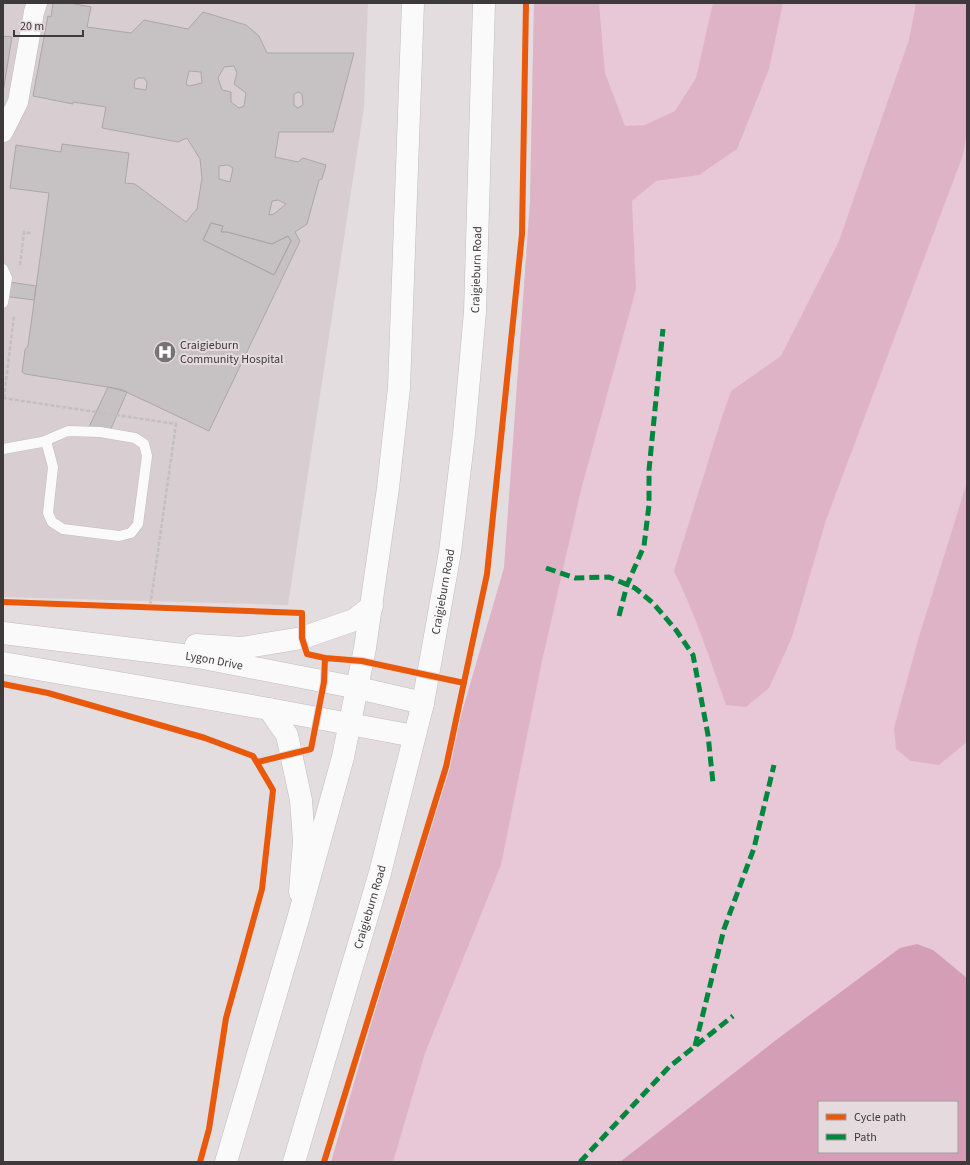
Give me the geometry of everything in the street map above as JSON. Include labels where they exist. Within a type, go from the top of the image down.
[{"type":"main road","points":[[226,1162],[298,919],[343,757],[358,688],[372,606],[399,388],[413,3]]},
{"type":"main road","name":"Craigieburn Road","points":[[294,1162],[380,873],[423,703],[450,552],[465,427],[475,312],[484,3]]},
{"type":"main road","points":[[9,633],[102,634],[241,648],[302,638],[354,620],[372,606]]},
{"type":"main road","name":"Lygon Drive","points":[[9,633],[198,657],[358,688],[423,703]]},
{"type":"main road","points":[[3,662],[414,736]]},
{"type":"main road","points":[[269,709],[287,735],[301,800],[304,841],[298,919]]},
{"type":"street","points":[[3,132],[10,122],[18,102],[34,12],[38,3]]},
{"type":"lane","points":[[3,269],[7,278],[3,303]]},
{"type":"lane","points":[[3,449],[46,441],[68,431],[81,430],[135,438],[144,444],[148,456],[138,524],[131,533],[119,536],[62,529],[52,522],[48,513],[53,467],[46,441]]},
{"type":"path","points":[[3,398],[176,424],[150,607]]},
{"type":"path","points":[[142,607],[157,608]]},
{"type":"shaded area","name":"Craigieburn Community Hospital","points":[[3,3],[368,3],[364,107],[288,605],[3,597]]},
{"type":"shaded area","points":[[534,3],[967,3],[967,1162],[331,1162],[504,568],[530,202]]},
{"type":"shaded area","points":[[534,3],[599,3],[605,73],[625,126],[645,125],[675,111],[696,78],[713,3],[783,3],[769,69],[737,149],[699,175],[656,181],[632,201],[636,289],[581,490],[542,661],[501,865],[425,1053],[393,1162],[331,1162],[504,568],[530,202]]},
{"type":"shaded area","points":[[916,3],[967,3],[967,133],[963,155],[826,520],[792,637],[769,688],[746,707],[726,705],[695,620],[674,571],[731,391],[781,356],[839,241],[909,40]]},
{"type":"shaded area","points":[[967,482],[967,742],[939,765],[911,761],[896,749],[894,728],[918,640]]},
{"type":"shaded area","points":[[917,944],[933,950],[967,978],[967,1162],[620,1162],[776,1040],[900,948]]},
{"type":"building","points":[[53,3],[70,3],[91,7],[87,27],[131,33],[144,20],[188,29],[203,12],[246,25],[259,36],[267,53],[354,53],[333,132],[279,132],[275,157],[298,162],[303,158],[326,165],[322,179],[319,180],[307,224],[295,232],[300,241],[209,431],[120,389],[25,374],[22,372],[25,350],[28,346],[49,193],[10,188],[16,145],[61,152],[62,144],[129,153],[125,183],[135,184],[186,222],[197,209],[202,178],[200,159],[187,138],[178,142],[102,128],[106,107],[73,102],[73,104],[33,96],[48,16],[51,17]],"holes":[[[234,66],[237,73],[234,84],[246,93],[244,106],[239,108],[231,102],[231,92],[222,90],[218,78],[224,67]],[[189,71],[201,72],[202,83],[189,86],[186,84]],[[139,78],[144,78],[147,82],[146,90],[134,88],[135,80]],[[298,92],[302,94],[303,105],[298,108],[294,105],[294,94]],[[228,165],[233,168],[230,182],[219,179],[219,166]],[[278,200],[286,204],[274,214],[269,215],[272,201]],[[211,223],[223,226],[221,232],[227,232],[272,244],[288,236],[291,241],[274,275],[203,240]]]},
{"type":"building","points":[[3,36],[12,37],[3,92]]},
{"type":"building","points":[[211,223],[223,226],[221,232],[227,232],[272,244],[288,236],[291,241],[274,275],[203,240]]},
{"type":"building","points":[[3,281],[36,286],[34,300],[3,296]]},
{"type":"building","points":[[108,387],[127,392],[110,431],[89,427]]},
{"type":"marked path","points":[[619,616],[627,585],[644,546],[649,505],[649,470],[663,329]]},
{"type":"marked path","points":[[546,568],[575,578],[609,577],[635,588],[653,603],[676,630],[693,655],[708,735],[713,783]]},
{"type":"marked path","points":[[695,1046],[724,929],[754,848],[774,765]]},
{"type":"marked path","points":[[580,1162],[669,1067],[733,1016]]},
{"type":"cycle path","points":[[324,1162],[446,767],[487,574],[522,234],[526,3]]},
{"type":"cycle path","points":[[3,602],[302,613],[302,638],[307,654],[325,658],[324,682],[311,749],[258,762]]},
{"type":"cycle path","points":[[325,658],[362,661],[464,683]]},
{"type":"cycle path","points":[[3,684],[48,693],[205,738],[253,756],[273,790],[262,889],[226,1018],[209,1129],[200,1162]]},
{"type":"place","name":"Craigieburn Community Hospital","points":[[165,352]]}]
